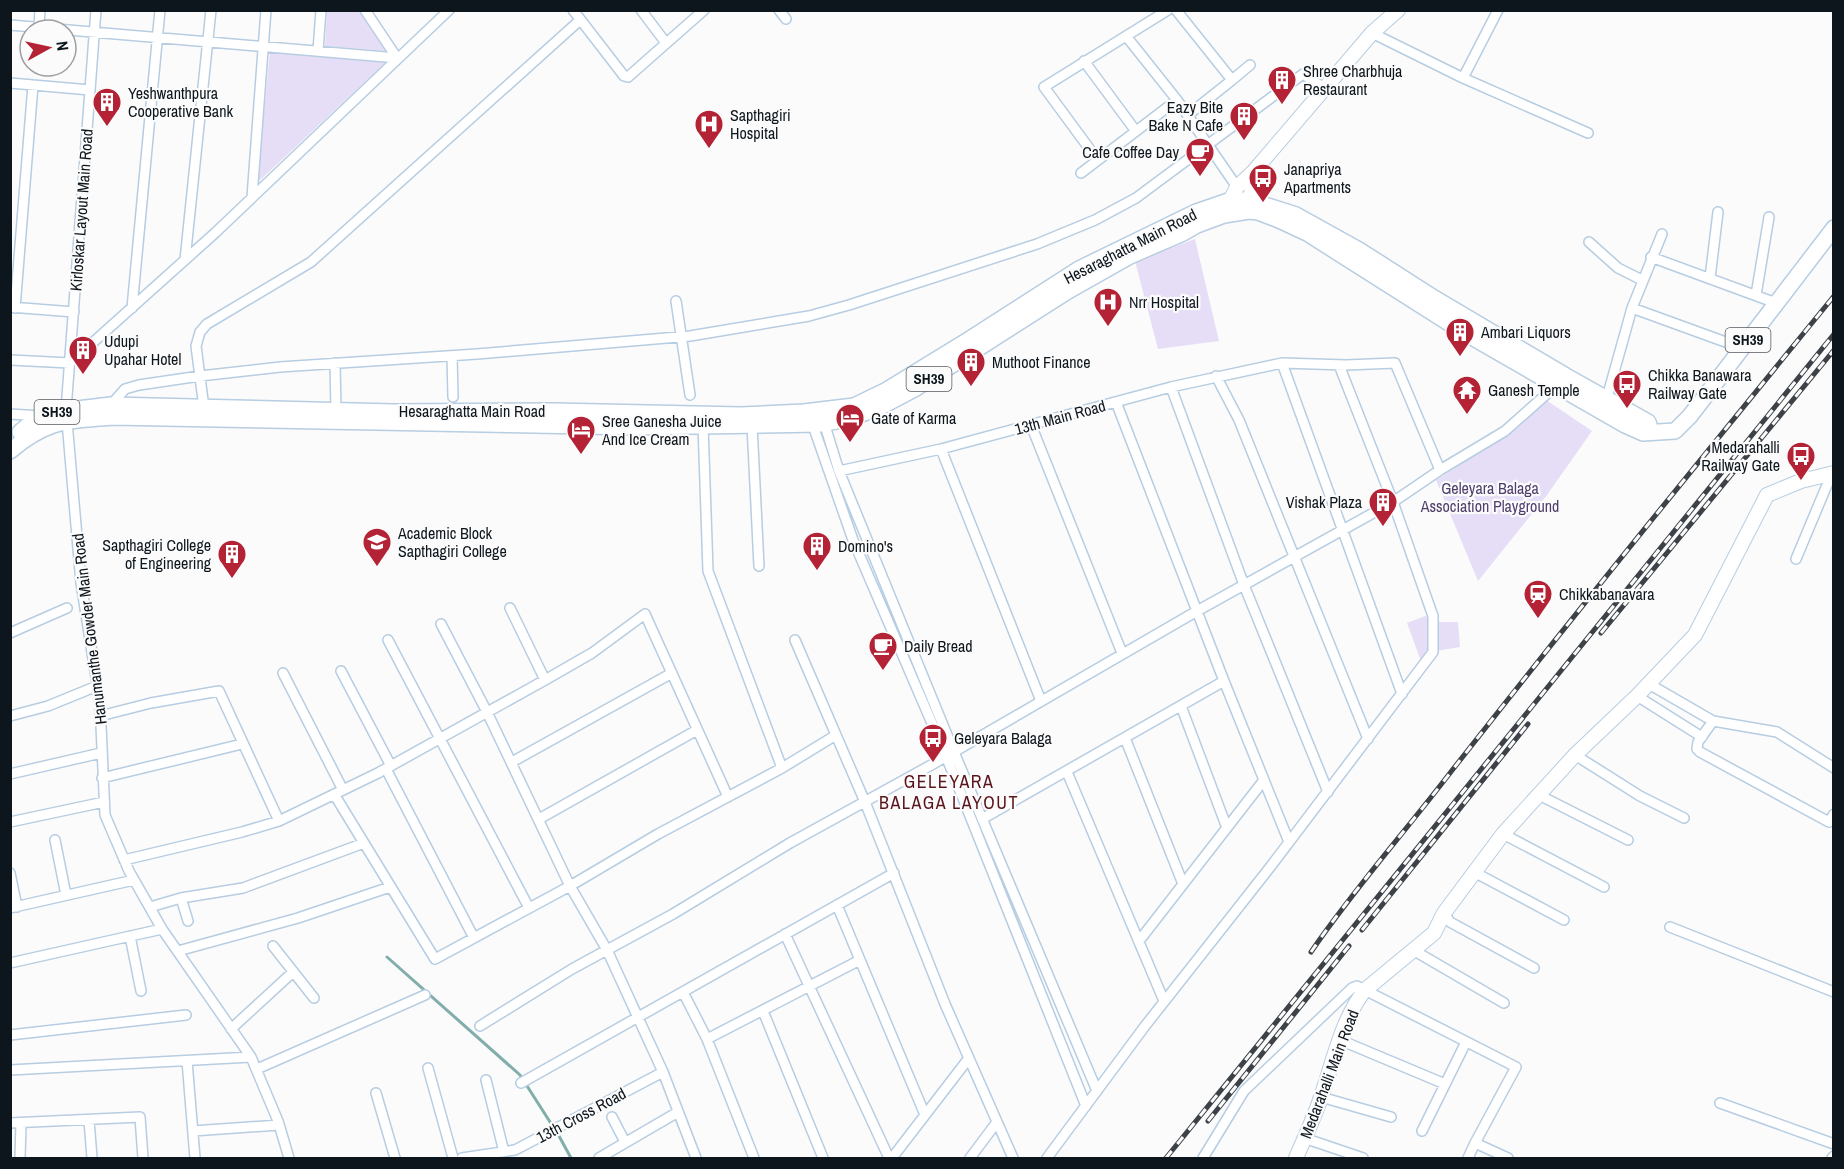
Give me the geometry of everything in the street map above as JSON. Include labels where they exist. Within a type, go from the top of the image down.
[{"type":"main road","name":"Hesaraghatta Main Road","points":[[112,411],[634,427],[752,425],[817,417],[854,406],[887,390],[1079,268],[1234,193],[1258,212],[1307,233],[1463,332],[1561,380],[1605,406],[1643,433],[1675,430],[1690,416],[1833,228]]},
{"type":"main road","name":"Hesaraghatta Main Road","points":[[112,411],[204,408],[741,415],[848,419],[880,407],[916,388],[1068,291],[1130,256],[1197,225],[1249,206]]},
{"type":"main road","points":[[10,451],[34,433],[67,416],[112,411]]},
{"type":"main road","name":"SH39","points":[[10,440],[43,416],[67,416]]},
{"type":"street","name":"Kirloskar Layout Main Road","points":[[67,416],[96,10]]},
{"type":"street","points":[[132,308],[160,10]]},
{"type":"street","points":[[185,260],[211,10]]},
{"type":"street","points":[[252,197],[266,10]]},
{"type":"street","points":[[318,51],[321,10]]},
{"type":"street","points":[[365,10],[397,58]]},
{"type":"street","points":[[573,10],[579,21],[626,77],[630,77],[704,10]]},
{"type":"street","points":[[641,10],[666,43]]},
{"type":"street","points":[[778,10],[786,19]]},
{"type":"street","points":[[1097,159],[1044,87],[1168,10]]},
{"type":"street","points":[[1176,10],[1232,80]]},
{"type":"street","points":[[1224,215],[1234,193],[1372,33],[1398,10]]},
{"type":"street","points":[[1463,78],[1498,10]]},
{"type":"street","points":[[10,360],[70,363],[185,260],[445,12]]},
{"type":"street","points":[[204,408],[196,346],[200,332],[207,324],[311,262],[579,21]]},
{"type":"street","points":[[78,31],[397,58]]},
{"type":"street","points":[[1372,33],[1463,78],[1588,133]]},
{"type":"street","points":[[1126,36],[1177,100],[1208,144],[1234,193]]},
{"type":"street","points":[[1084,61],[1135,130]]},
{"type":"street","points":[[1188,115],[1250,65]]},
{"type":"street","points":[[112,411],[124,389],[200,375],[682,337],[809,316],[1036,244],[1095,220],[1136,198],[1303,74],[1324,88]]},
{"type":"street","points":[[10,83],[90,90]]},
{"type":"street","points":[[33,85],[13,308],[74,312]]},
{"type":"street","points":[[1081,173],[1177,100]]},
{"type":"street","points":[[1249,206],[1254,171]]},
{"type":"street","points":[[1710,278],[1718,213]]},
{"type":"street","points":[[1756,296],[1769,217]]},
{"type":"street","points":[[1605,406],[1632,308],[1662,234]]},
{"type":"street","points":[[1589,242],[1618,268],[1642,280]]},
{"type":"street","points":[[1651,257],[1776,303]]},
{"type":"street","points":[[676,301],[690,395]]},
{"type":"street","points":[[1632,308],[1742,348]]},
{"type":"street","points":[[452,356],[453,398]]},
{"type":"street","points":[[334,363],[336,410]]},
{"type":"street","points":[[1282,363],[1402,694]]},
{"type":"street","name":"13th Main Road","points":[[839,471],[941,449],[1216,376],[1282,363],[1338,365],[1395,363],[1440,470]]},
{"type":"street","points":[[1047,1158],[1164,1001],[1328,792],[1433,652],[1433,616],[1393,502],[1338,365]]},
{"type":"street","points":[[1216,376],[1239,420],[1368,739]]},
{"type":"street","points":[[480,1026],[1122,653],[1393,502],[1440,470],[1505,431],[1561,380]]},
{"type":"street","points":[[1171,387],[1244,585],[1328,792]]},
{"type":"street","points":[[1116,402],[1289,842]]},
{"type":"street","points":[[10,414],[43,416]]},
{"type":"street","name":"Hanumanthe Gowder Main Road","points":[[67,416],[81,583],[100,716],[105,815],[124,860],[162,929],[251,1057],[279,1125],[289,1158]]},
{"type":"street","points":[[817,417],[1086,1106]]},
{"type":"street","points":[[817,417],[853,540],[982,819],[1097,1091]]},
{"type":"street","points":[[703,425],[708,571],[782,768]]},
{"type":"street","points":[[752,425],[759,566]]},
{"type":"street","points":[[1031,425],[1122,653]]},
{"type":"street","points":[[941,449],[1041,701]]},
{"type":"street","points":[[1796,559],[1833,473]]},
{"type":"street","points":[[1365,990],[1434,933],[1444,914],[1473,872],[1503,834],[1575,755],[1649,684],[1695,635],[1767,495],[1833,473]]},
{"type":"street","points":[[10,633],[67,608]]},
{"type":"street","points":[[510,608],[545,680]]},
{"type":"street","points":[[124,860],[279,821],[389,767],[545,680],[592,653],[645,614],[728,797]]},
{"type":"street","points":[[441,624],[512,762],[570,886],[608,950],[663,1072],[696,1158]]},
{"type":"street","points":[[388,640],[529,908]]},
{"type":"street","points":[[795,640],[865,802],[945,1004],[1013,1158]]},
{"type":"street","points":[[341,671],[474,938]]},
{"type":"street","points":[[283,672],[364,843],[435,959],[570,886],[658,834],[782,768],[836,735]]},
{"type":"street","points":[[512,762],[672,673]]},
{"type":"street","points":[[982,819],[1224,681]]},
{"type":"street","points":[[1649,684],[1713,721],[1777,732],[1833,768]]},
{"type":"street","points":[[10,716],[48,705],[97,686]]},
{"type":"street","points":[[100,716],[151,703],[219,691],[279,821]]},
{"type":"street","points":[[1637,696],[1702,737]]},
{"type":"street","points":[[1180,706],[1227,828]]},
{"type":"street","points":[[1713,721],[1696,749],[1829,822],[1833,814]]},
{"type":"street","points":[[539,819],[698,730]]},
{"type":"street","points":[[1125,738],[1183,884]]},
{"type":"street","points":[[102,778],[242,744]]},
{"type":"street","points":[[10,774],[101,753]]},
{"type":"street","points":[[1575,755],[1640,796],[1684,818]]},
{"type":"street","points":[[1067,772],[1164,1001]]},
{"type":"street","points":[[1139,941],[1264,780]]},
{"type":"street","points":[[1539,795],[1628,840]]},
{"type":"street","points":[[10,822],[104,802]]},
{"type":"street","points":[[1503,834],[1604,887]]},
{"type":"street","points":[[55,840],[66,896]]},
{"type":"street","points":[[150,907],[181,898],[243,888],[364,843]]},
{"type":"street","points":[[1473,872],[1564,920]]},
{"type":"street","points":[[10,873],[14,908],[134,880]]},
{"type":"street","points":[[521,1083],[894,873]]},
{"type":"street","points":[[178,951],[298,918],[390,887]]},
{"type":"street","points":[[181,898],[188,921]]},
{"type":"street","points":[[837,905],[925,1115]]},
{"type":"street","points":[[1444,914],[1450,922],[1534,968]]},
{"type":"street","points":[[1670,927],[1833,992]]},
{"type":"street","points":[[10,963],[162,929]]},
{"type":"street","points":[[785,934],[891,1158],[969,1058]]},
{"type":"street","points":[[130,936],[141,991]]},
{"type":"street","points":[[273,946],[314,998]]},
{"type":"street","points":[[1413,950],[1504,1003]]},
{"type":"street","points":[[707,1039],[860,960]]},
{"type":"street","points":[[231,1029],[293,972]]},
{"type":"street","points":[[1203,1158],[1244,1091],[1352,988],[1358,986],[1516,1067],[1468,1158]]},
{"type":"street","name":"Medarahalli Main Road","points":[[1296,1158],[1321,1097],[1340,1040],[1365,990]]},
{"type":"street","points":[[683,992],[707,1039],[754,1158]]},
{"type":"street","points":[[256,1069],[425,995]]},
{"type":"street","points":[[763,1011],[823,1158]]},
{"type":"street","points":[[10,1035],[186,1016]]},
{"type":"street","points":[[1340,1040],[1445,1084]]},
{"type":"street","points":[[1422,1131],[1466,1042]]},
{"type":"street","points":[[10,1070],[251,1057]]},
{"type":"street","points":[[187,1061],[195,1158]]},
{"type":"street","points":[[428,1068],[453,1158]]},
{"type":"street","name":"13th Cross Road","points":[[462,1158],[504,1152],[515,1154],[663,1072]]},
{"type":"street","points":[[486,1080],[504,1152]]},
{"type":"street","points":[[376,1093],[395,1158]]},
{"type":"street","points":[[1321,1097],[1391,1117]]},
{"type":"street","points":[[1719,1103],[1833,1144]]},
{"type":"street","points":[[598,1158],[678,1112]]},
{"type":"street","points":[[10,1123],[140,1117],[143,1158]]},
{"type":"street","points":[[612,1117],[625,1142]]},
{"type":"street","points":[[89,1119],[92,1158]]},
{"type":"street","points":[[970,1158],[998,1122]]},
{"type":"street","points":[[20,1158],[21,1123]]},
{"type":"street","points":[[193,1131],[279,1125]]},
{"type":"street","points":[[1304,1138],[1364,1158]]},
{"type":"street","points":[[1475,1143],[1508,1158]]},
{"type":"green space","points":[[327,11],[360,11],[387,51],[325,46]]},
{"type":"green space","points":[[270,51],[385,63],[257,183]]},
{"type":"green space","points":[[1195,239],[1219,341],[1158,349],[1135,261]]},
{"type":"green space","name":"Geleyara Balaga Association Playground","points":[[1543,398],[1592,431],[1547,495],[1478,581],[1436,480],[1509,434]]},
{"type":"green space","points":[[1425,616],[1432,618],[1431,651],[1422,664],[1407,623]]},
{"type":"green space","points":[[1436,622],[1458,622],[1460,647],[1436,651]]},
{"type":"waterway","points":[[387,957],[520,1075],[571,1158]]},
{"type":"railway","points":[[1311,952],[1362,883],[1545,653],[1834,296]]},
{"type":"railway","points":[[1166,1158],[1834,334]]},
{"type":"railway","points":[[1601,633],[1834,350]]},
{"type":"railway","points":[[1362,930],[1528,724]]},
{"type":"railway","points":[[1208,1121],[1349,946]]},
{"type":"place","name":"Shree Charbhuja Restaurant","points":[[1282,106]]},
{"type":"place","name":"Yeshwanthpura Cooperative Bank","points":[[107,128]]},
{"type":"place","name":"Eazy Bite Bake N Cafe","points":[[1244,142]]},
{"type":"place","name":"Sapthagiri Hospital","points":[[709,150]]},
{"type":"place","name":"Cafe Coffee Day","points":[[1200,178]]},
{"type":"place","name":"Janapriya Apartments","points":[[1263,204]]},
{"type":"place","name":"Nrr Hospital","points":[[1108,328]]},
{"type":"place","name":"Ambari Liquors","points":[[1460,358]]},
{"type":"place","name":"Udupi Upahar Hotel","points":[[83,376]]},
{"type":"place","name":"Muthoot Finance","points":[[971,388]]},
{"type":"place","name":"Chikka Banawara Railway Gate","points":[[1627,410]]},
{"type":"place","name":"Ganesh Temple","points":[[1467,416]]},
{"type":"place","name":"Gate of Karma","points":[[850,444]]},
{"type":"place","name":"Sree Ganesha Juice And Ice Cream","points":[[581,456]]},
{"type":"place","name":"Medarahalli Railway Gate","points":[[1801,482]]},
{"type":"place","name":"Vishak Plaza","points":[[1383,528]]},
{"type":"place","name":"Academic Block Sapthagiri College","points":[[377,568]]},
{"type":"place","name":"Domino's","points":[[817,572]]},
{"type":"place","name":"Sapthagiri College of Engineering","points":[[232,580]]},
{"type":"place","name":"Chikkabanavara","points":[[1538,620]]},
{"type":"place","name":"Daily Bread","points":[[883,672]]},
{"type":"place","name":"Geleyara Balaga","points":[[933,764]]},
{"type":"district","name":"GELEYARA BALAGA LAYOUT","points":[[949,792]]}]
